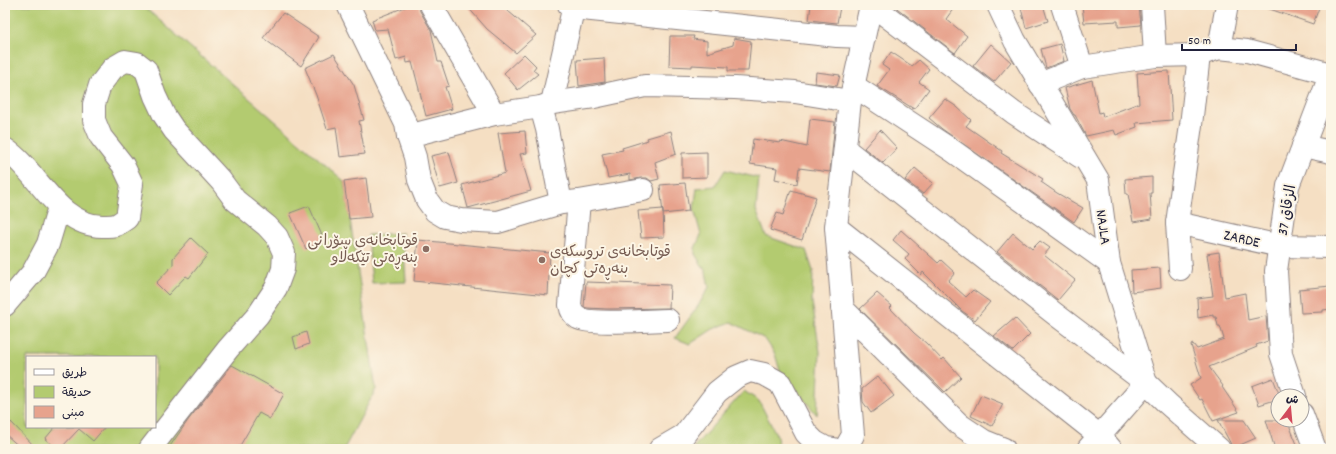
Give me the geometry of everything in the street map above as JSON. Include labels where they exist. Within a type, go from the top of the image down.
[{"type":"street","points":[[431,5],[494,114]]},
{"type":"street","points":[[845,449],[853,435],[836,227],[852,94],[872,5],[1014,114],[1086,161]]},
{"type":"street","name":"NAJLA","points":[[998,5],[1015,41],[1098,180],[1109,263],[1146,382]]},
{"type":"street","points":[[1062,5],[1082,67]]},
{"type":"street","points":[[1152,5],[1155,56]]},
{"type":"street","points":[[1180,269],[1177,223],[1191,125],[1209,51],[1227,5]]},
{"type":"street","points":[[349,6],[406,124],[408,136],[415,157],[419,180],[427,200],[435,211],[445,218],[498,222],[570,202],[643,190]]},
{"type":"street","points":[[668,320],[594,322],[578,318],[571,312],[570,202],[547,129],[547,105],[572,6],[837,36],[864,37]]},
{"type":"street","points":[[1040,84],[1082,67],[1155,56],[1209,51],[1246,51],[1331,74]]},
{"type":"street","points":[[5,149],[15,156],[59,207],[73,218],[95,226],[116,226],[127,218],[132,184],[123,165],[101,137],[94,120],[94,104],[100,85],[113,68],[125,61],[137,63],[146,70],[154,96],[174,130],[222,181],[235,200],[267,226],[277,237],[284,253],[283,269],[276,288],[258,315],[228,349],[150,449]]},
{"type":"street","name":"الزقاق 37","points":[[1292,388],[1281,354],[1276,271],[1288,186],[1331,74]]},
{"type":"street","points":[[408,136],[494,114],[645,86],[735,88],[852,94],[953,150],[1109,263]]},
{"type":"street","points":[[1303,146],[1331,152]]},
{"type":"street","points":[[845,149],[1055,314],[1146,382],[1168,404],[1219,449]]},
{"type":"street","points":[[5,305],[33,272],[48,244],[59,207]]},
{"type":"street","name":"ZARDE","points":[[1177,223],[1280,246],[1331,247]]},
{"type":"street","points":[[836,227],[1100,445],[1146,382]]},
{"type":"street","points":[[842,308],[960,425],[984,441],[1004,449]]},
{"type":"street","points":[[660,449],[684,435],[717,392],[736,377],[750,371],[764,374],[780,383],[806,433],[815,442],[826,448],[833,449]]},
{"type":"street","points":[[1307,428],[1315,449]]},
{"type":"green space","points":[[5,5],[142,5],[344,181],[376,389],[344,449],[5,449]]},
{"type":"green space","points":[[725,170],[759,178],[756,210],[766,236],[806,250],[813,271],[812,302],[820,352],[817,415],[780,371],[775,354],[765,339],[731,322],[713,329],[690,344],[675,338],[698,306],[709,287],[706,272],[695,254],[695,248],[701,235],[694,209],[697,188],[715,186]]},
{"type":"green space","points":[[403,233],[406,282],[372,283],[368,235]]},
{"type":"green space","points":[[744,391],[759,401],[777,436],[778,449],[692,449]]},
{"type":"building","points":[[410,5],[419,5],[420,11],[431,30],[438,62],[441,62],[449,86],[445,87],[452,109],[426,116],[412,62],[407,63],[406,57],[396,60],[388,29],[375,30],[372,20]]},
{"type":"building","points":[[466,5],[501,5],[536,35],[516,53],[487,29]]},
{"type":"building","points":[[811,5],[840,7],[837,23],[809,20]]},
{"type":"building","points":[[893,5],[956,5],[946,19],[967,36],[955,53]]},
{"type":"building","points":[[1029,5],[1043,5],[1048,21],[1026,28],[1021,8]]},
{"type":"building","points":[[1082,5],[1093,5],[1094,7],[1139,5],[1141,25],[1118,27],[1118,21],[1084,23]]},
{"type":"building","points":[[1264,5],[1320,5],[1313,24],[1264,7]]},
{"type":"building","points":[[283,13],[319,37],[301,66],[263,38]]},
{"type":"building","points":[[670,36],[694,36],[693,39],[707,41],[707,53],[733,45],[734,38],[751,41],[748,71],[728,71],[728,67],[692,65],[692,67],[669,66]]},
{"type":"building","points":[[991,44],[1011,62],[994,82],[973,66]]},
{"type":"building","points":[[1060,44],[1064,61],[1046,68],[1041,49]]},
{"type":"building","points":[[891,52],[912,66],[919,60],[929,69],[919,82],[929,89],[914,109],[877,86],[889,70],[882,65]]},
{"type":"building","points":[[334,54],[354,85],[364,120],[359,121],[365,154],[340,157],[336,127],[327,129],[305,68]]},
{"type":"building","points":[[524,54],[536,66],[533,70],[538,74],[518,90],[504,73]]},
{"type":"building","points":[[604,58],[605,82],[579,86],[577,60]]},
{"type":"building","points":[[1169,71],[1172,120],[1136,123],[1137,127],[1116,135],[1114,130],[1086,136],[1075,115],[1070,109],[1065,88],[1092,80],[1099,113],[1102,112],[1103,117],[1139,103],[1137,73]]},
{"type":"building","points":[[816,72],[840,75],[837,86],[815,83]]},
{"type":"building","points":[[945,99],[957,107],[971,120],[966,126],[1002,151],[1001,153],[1043,179],[1041,182],[1083,208],[1074,222],[942,129],[929,118]]},
{"type":"building","points":[[810,119],[835,122],[830,172],[799,168],[797,184],[775,179],[777,168],[750,164],[753,139],[780,143],[780,141],[807,147]]},
{"type":"building","points":[[880,130],[897,148],[883,163],[864,148]]},
{"type":"building","points":[[525,131],[527,153],[520,154],[531,191],[468,208],[462,185],[505,173],[498,133]]},
{"type":"building","points":[[671,131],[676,154],[655,162],[659,179],[651,181],[647,178],[630,180],[630,174],[608,178],[602,154],[623,150],[622,148],[648,140],[647,138]]},
{"type":"building","points":[[449,152],[458,183],[440,188],[431,156]]},
{"type":"building","points":[[707,152],[707,177],[682,178],[682,153]]},
{"type":"building","points":[[915,168],[933,183],[923,194],[905,180]]},
{"type":"building","points":[[1152,177],[1152,193],[1150,193],[1152,219],[1133,222],[1128,194],[1126,194],[1125,179]]},
{"type":"building","points":[[366,178],[371,217],[349,219],[344,181]]},
{"type":"building","points":[[685,183],[689,211],[663,214],[660,185]]},
{"type":"building","points":[[791,190],[816,197],[802,240],[770,230],[777,213],[783,215]]},
{"type":"building","points":[[309,206],[324,240],[306,249],[290,213]]},
{"type":"building","points":[[663,209],[664,237],[641,238],[638,211]]},
{"type":"building","points":[[901,230],[938,263],[941,260],[955,273],[948,281],[966,297],[973,290],[990,302],[975,320],[962,311],[923,272],[921,275],[905,259],[909,254],[893,240]]},
{"type":"building","points":[[1013,233],[1032,249],[1040,241],[1050,248],[1044,255],[1075,280],[1058,300],[997,252]]},
{"type":"building","points":[[191,238],[208,254],[189,278],[186,276],[168,295],[156,283],[173,265],[173,258]]},
{"type":"building","points":[[418,240],[550,253],[548,295],[414,281]]},
{"type":"building","points":[[1219,252],[1225,297],[1245,293],[1248,320],[1266,316],[1268,341],[1209,367],[1239,412],[1213,421],[1202,399],[1200,400],[1190,385],[1201,378],[1191,345],[1193,344],[1197,349],[1224,339],[1216,317],[1213,317],[1213,315],[1198,318],[1197,298],[1213,296],[1207,254]]},
{"type":"building","points":[[1160,268],[1161,288],[1132,292],[1131,270]]},
{"type":"building","points":[[586,282],[670,285],[669,308],[587,308],[584,307]]},
{"type":"building","points":[[1331,286],[1331,309],[1323,310],[1323,312],[1301,313],[1299,289]]},
{"type":"building","points":[[877,293],[892,306],[890,308],[914,333],[942,360],[944,358],[961,377],[945,392],[860,309]]},
{"type":"building","points":[[1015,318],[1030,334],[1013,351],[994,336]]},
{"type":"building","points":[[306,332],[309,344],[296,349],[293,337]]},
{"type":"building","points":[[232,365],[284,394],[270,419],[259,413],[238,449],[168,449],[189,419]]},
{"type":"building","points":[[878,376],[894,396],[871,413],[863,402],[862,389]]},
{"type":"building","points":[[1273,378],[1277,388],[1270,388],[1270,402],[1259,405],[1252,386]]},
{"type":"building","points":[[981,395],[1003,404],[992,426],[971,416]]},
{"type":"building","points":[[1218,420],[1244,420],[1256,438],[1233,448]]},
{"type":"building","points":[[1266,420],[1270,420],[1270,428],[1290,428],[1299,449],[1275,449]]},
{"type":"building","points":[[11,422],[37,449],[22,449],[5,434],[5,429]]},
{"type":"building","points":[[54,428],[104,428],[93,441],[79,429],[60,449],[45,439]]},
{"type":"place","name":"قوتابخانەی سۆرانی بنەڕەتی تێکەڵاو","points":[[426,249]]},
{"type":"place","name":"قوتابخانەی تروسکەی بنەڕەتی کچان","points":[[542,260]]}]
